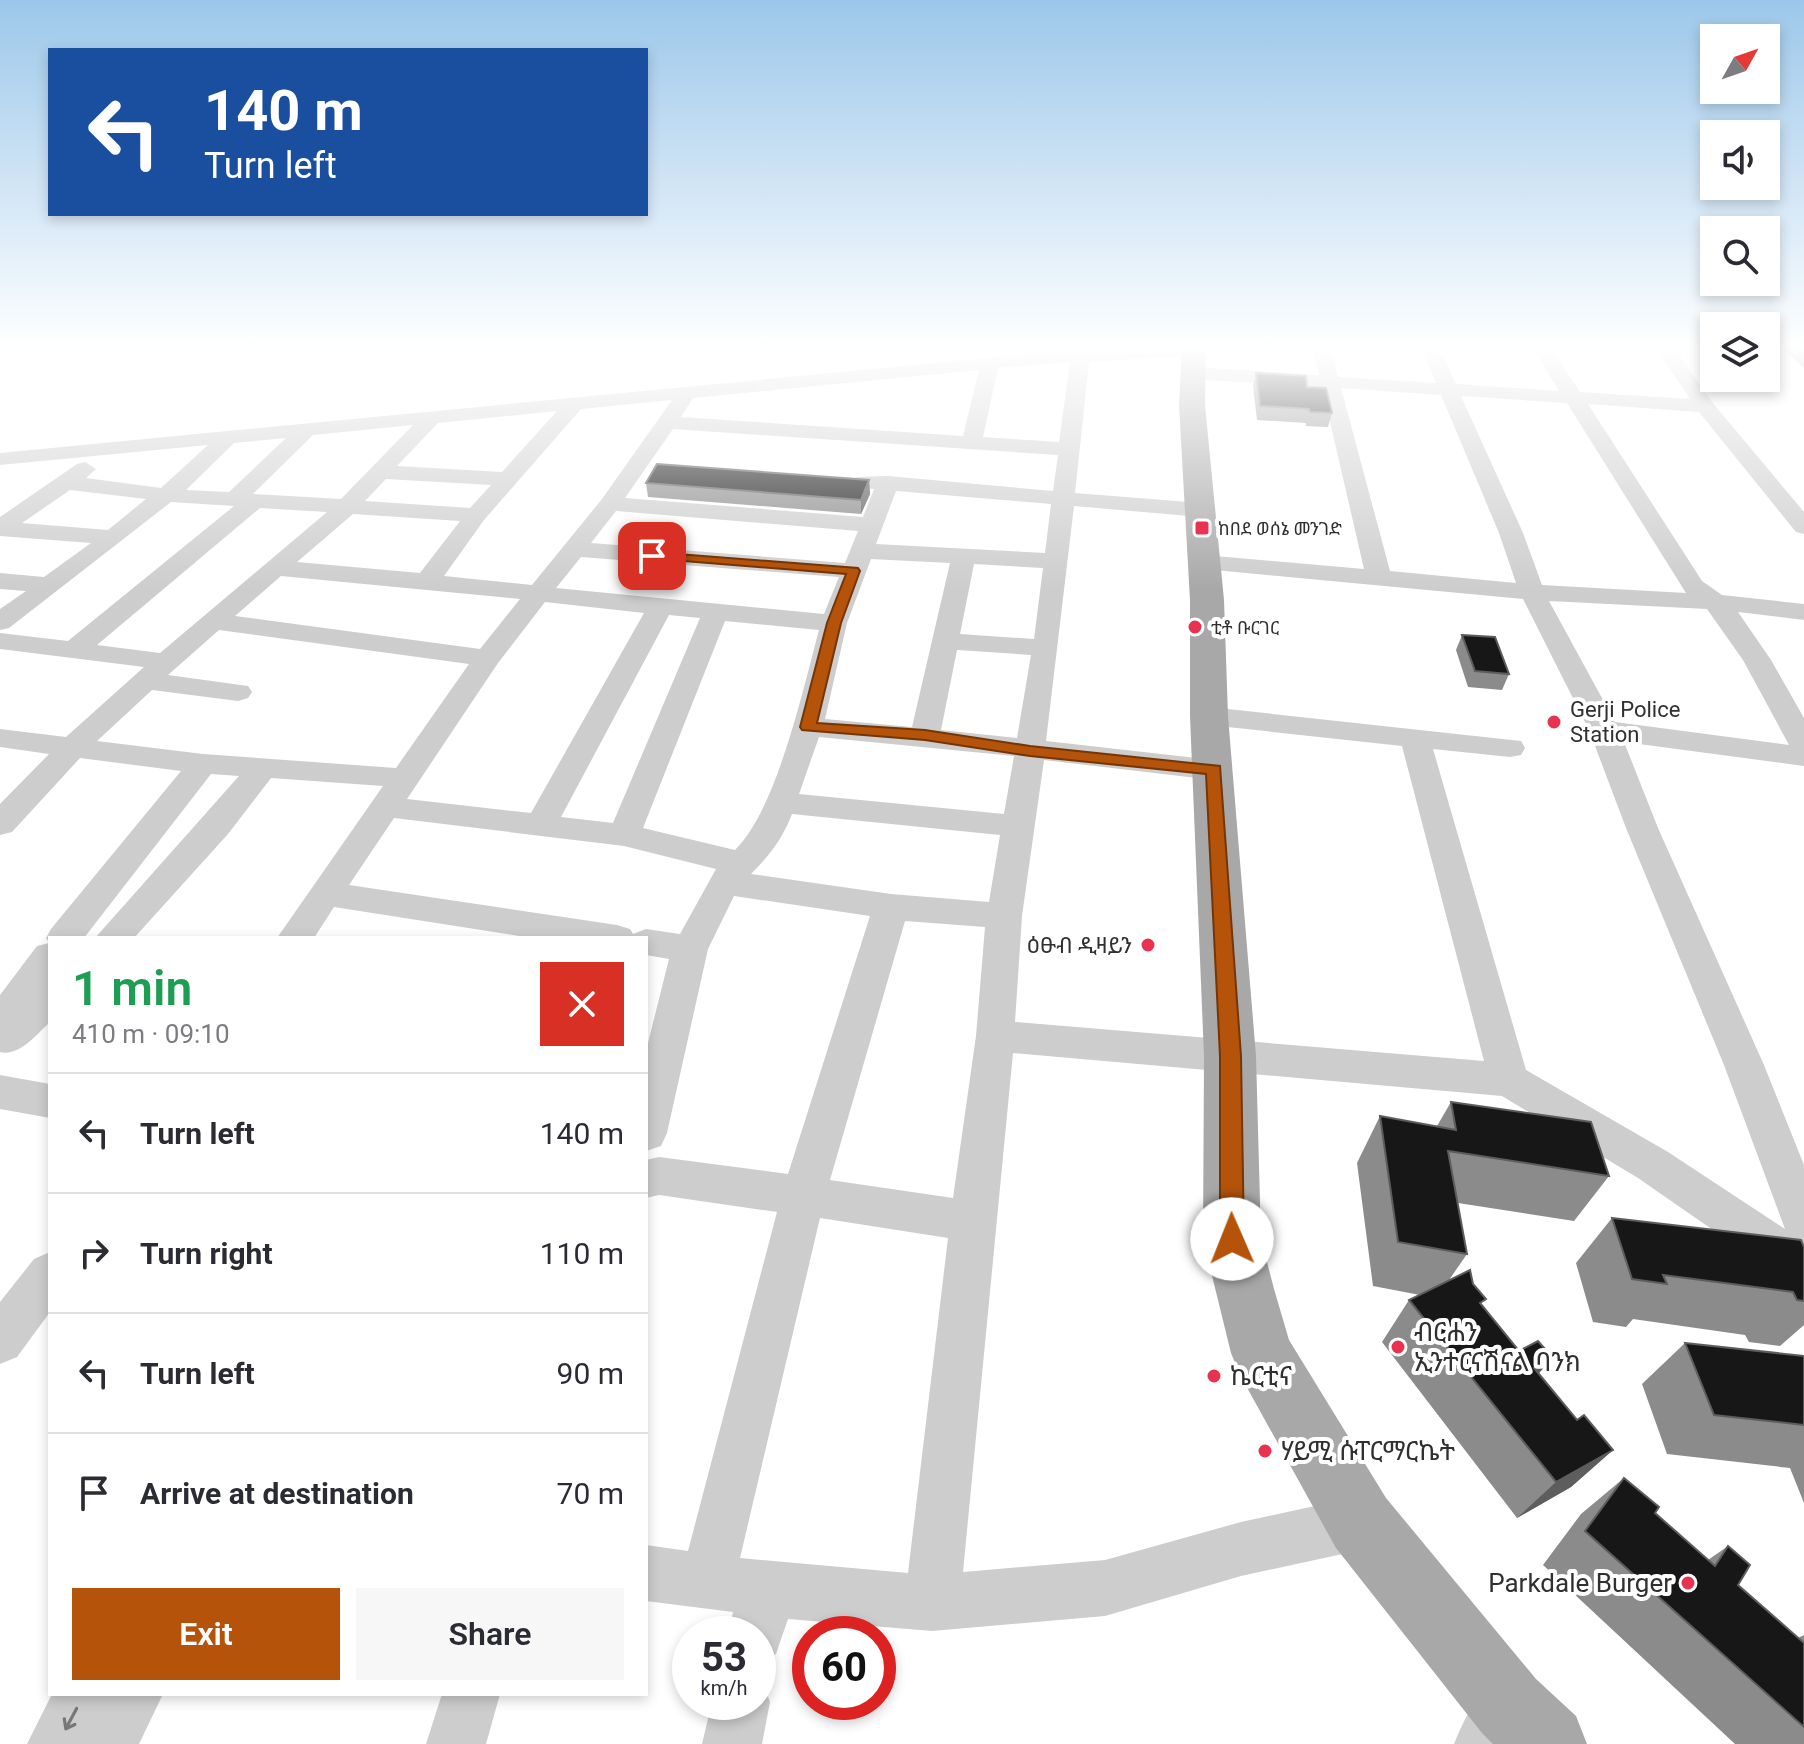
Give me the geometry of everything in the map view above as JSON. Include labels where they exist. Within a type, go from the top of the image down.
[{"type":"main road","points":[[1194,426],[1230,1056],[1232,1239],[1244,1289],[1262,1353],[1361,1523],[1513,1731]]},
{"type":"street","points":[[0,459],[328,426]]},
{"type":"street","points":[[0,824],[71,749],[212,621],[346,508],[423,426]]},
{"type":"street","points":[[428,580],[476,515],[555,426]]},
{"type":"street","points":[[296,936],[487,658],[610,504],[663,426]]},
{"type":"street","points":[[741,426],[1070,449]]},
{"type":"street","points":[[972,440],[975,426]]},
{"type":"street","points":[[932,1603],[972,1221],[995,1036],[1004,916],[1046,648],[1072,426]]},
{"type":"street","points":[[1341,426],[1379,579]]},
{"type":"street","points":[[1464,426],[1511,533],[1532,592],[1604,730],[1642,828],[1744,1065],[1804,1221]]},
{"type":"street","points":[[1590,426],[1693,586],[1715,602],[1757,660],[1803,755]]},
{"type":"street","points":[[1722,426],[1804,527]]},
{"type":"street","points":[[76,649],[244,500],[308,428]]},
{"type":"street","points":[[0,622],[165,495],[229,436]]},
{"type":"street","points":[[0,528],[68,483],[110,448]]},
{"type":"street","points":[[0,449],[29,451],[39,455]]},
{"type":"street","points":[[637,465],[669,467]]},
{"type":"street","points":[[381,472],[509,479]]},
{"type":"street","points":[[841,480],[1201,510]]},
{"type":"street","points":[[68,483],[165,495],[476,515]]},
{"type":"street","points":[[648,1118],[656,1060],[690,949],[732,872],[759,846],[770,830],[808,727],[834,623],[888,483]]},
{"type":"street","points":[[610,504],[862,549],[963,558],[1056,561]]},
{"type":"street","points":[[0,528],[110,537]]},
{"type":"street","points":[[575,549],[862,549]]},
{"type":"street","points":[[925,735],[963,558]]},
{"type":"street","points":[[1204,562],[1532,592],[1715,602],[1804,612]]},
{"type":"street","points":[[274,568],[428,580],[659,609],[834,623]]},
{"type":"street","points":[[0,581],[49,585]]},
{"type":"street","points":[[541,824],[659,609]]},
{"type":"street","points":[[624,835],[715,613]]},
{"type":"street","points":[[212,621],[487,658]]},
{"type":"street","points":[[0,641],[76,649],[238,692]]},
{"type":"street","points":[[945,641],[1046,648]]},
{"type":"street","points":[[1209,716],[1510,748]]},
{"type":"street","points":[[808,727],[925,735],[1030,751],[1214,770]]},
{"type":"street","points":[[1604,730],[1803,755]]},
{"type":"street","points":[[1415,739],[1509,1080]]},
{"type":"street","points":[[2,740],[203,764],[404,778]]},
{"type":"street","points":[[66,936],[203,764]]},
{"type":"street","points":[[115,936],[216,826],[262,769]]},
{"type":"street","points":[[780,802],[1017,826]]},
{"type":"street","points":[[387,807],[624,835],[732,872],[891,907],[1004,916]]},
{"type":"street","points":[[327,894],[604,936]]},
{"type":"street","points":[[707,1582],[804,1194],[891,907]]},
{"type":"street","points":[[648,942],[690,949]]},
{"type":"street","points":[[0,1023],[48,959]]},
{"type":"street","points":[[0,1044],[48,1002]]},
{"type":"street","points":[[995,1036],[1509,1080],[1653,1165],[1804,1267]]},
{"type":"street","points":[[0,1092],[48,1101]]},
{"type":"street","points":[[648,1179],[659,1176],[804,1194],[972,1221]]},
{"type":"street","points":[[0,1340],[48,1277]]},
{"type":"street","points":[[648,1573],[707,1582],[761,1612],[932,1603],[1105,1588],[1241,1549],[1361,1523]]},
{"type":"street","points":[[57,1744],[83,1696]]},
{"type":"street","points":[[107,1744],[133,1696]]},
{"type":"street","points":[[456,1744],[470,1696]]},
{"type":"street","points":[[732,1744],[737,1720]]},
{"type":"building","points":[[657,464],[869,480],[861,500],[646,483]]},
{"type":"building","points":[[1462,635],[1495,637],[1509,674],[1475,671]]},
{"type":"building","points":[[1451,1102],[1591,1122],[1609,1176],[1448,1151],[1467,1254],[1398,1242],[1380,1116],[1456,1130]]},
{"type":"building","points":[[1612,1218],[1801,1240],[1804,1247],[1804,1301],[1797,1300],[1793,1292],[1663,1275],[1667,1284],[1632,1279]]},
{"type":"building","points":[[1470,1270],[1473,1284],[1486,1299],[1480,1303],[1519,1351],[1538,1341],[1553,1358],[1534,1368],[1577,1420],[1584,1415],[1613,1450],[1556,1482],[1409,1300]]},
{"type":"building","points":[[1685,1343],[1804,1356],[1804,1425],[1714,1415]]},
{"type":"building","points":[[1624,1478],[1659,1507],[1655,1513],[1715,1566],[1728,1546],[1750,1565],[1738,1585],[1804,1643],[1804,1727],[1585,1531]]},
{"type":"place","name":"ከበደ ወሰኔ መንገድ","points":[[1202,528]]},
{"type":"place","name":"ቲቶ ቡርገር","points":[[1195,627]]},
{"type":"place","name":"Gerji Police Station","points":[[1554,722]]},
{"type":"place","name":"ዕፁብ ዲዛይን","points":[[1148,945]]},
{"type":"place","name":"ብርሐን ኢንተርናሽናል ባንክ","points":[[1398,1347]]},
{"type":"place","name":"ኬርቲና","points":[[1214,1376]]},
{"type":"place","name":"ሃይሚ ሱፐርማርኬት","points":[[1265,1451]]},
{"type":"place","name":"Parkdale Burger","points":[[1688,1583]]},
{"type":"route","points":[[652,556],[854,571],[834,623],[808,727],[925,735],[1030,751],[1214,770],[1230,1056],[1232,1239]]}]
